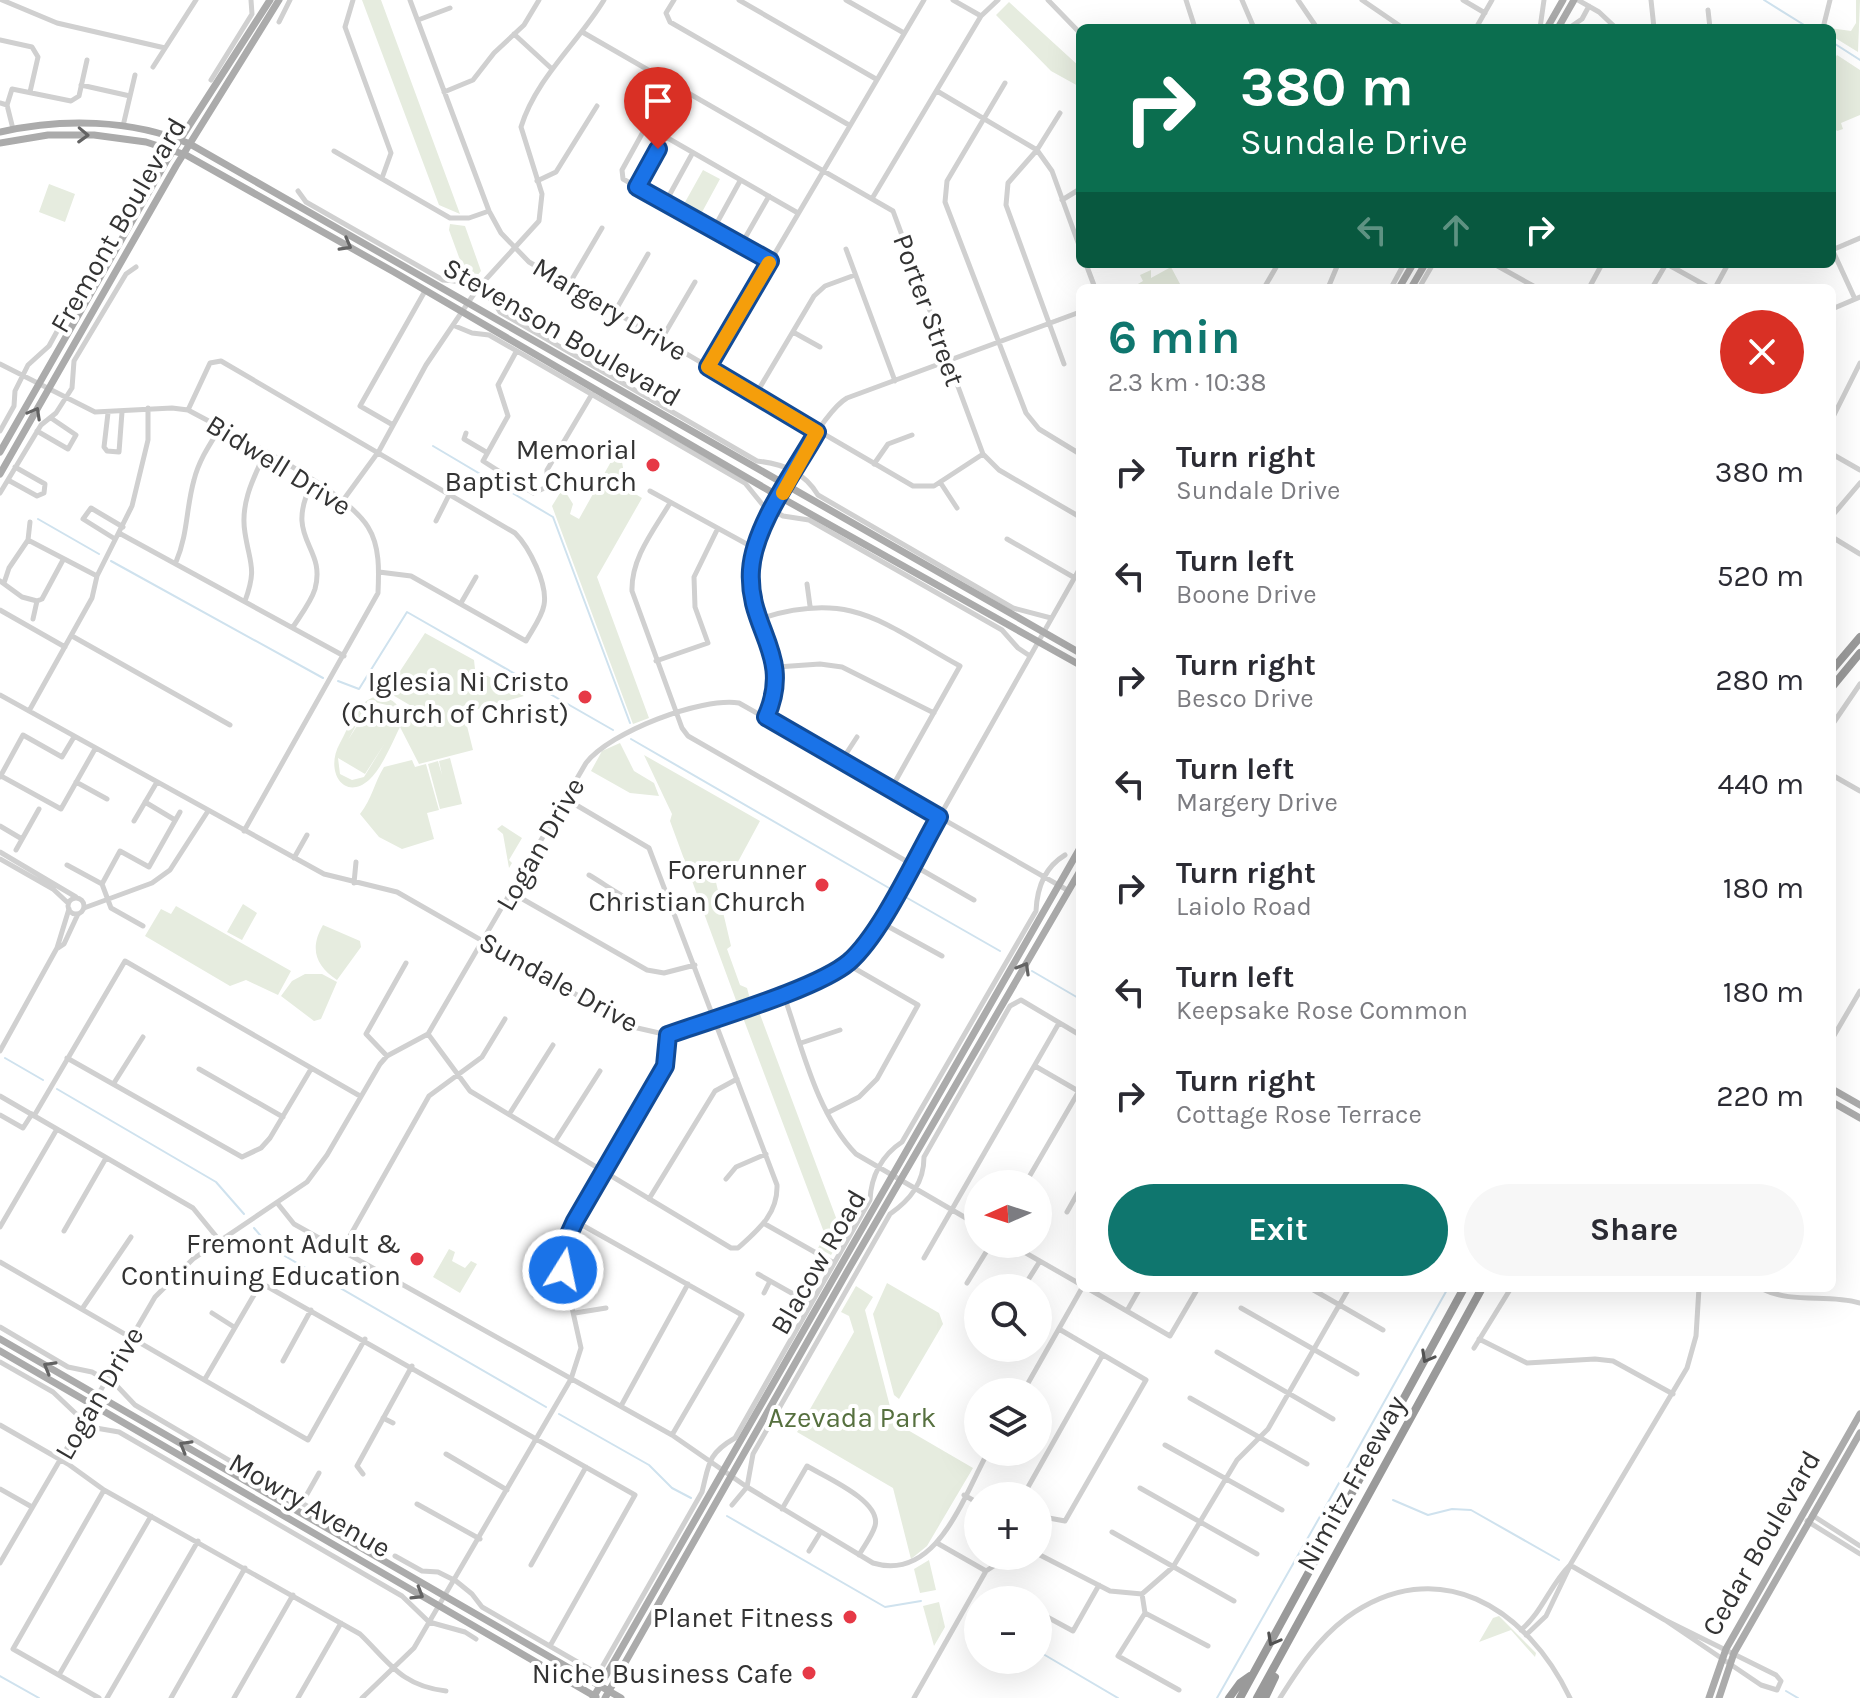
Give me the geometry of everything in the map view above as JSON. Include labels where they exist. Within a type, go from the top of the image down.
[{"type":"highway","points":[[1836,657],[1860,630]]},
{"type":"highway","points":[[1836,665],[1860,637]]},
{"type":"highway","points":[[1836,682],[1860,653]]},
{"type":"highway","name":"Nimitz Freeway","points":[[1240,1698],[1462,1292]]},
{"type":"highway","name":"Nimitz Freeway","points":[[1257,1698],[1480,1292]]},
{"type":"highway","points":[[1265,1698],[1310,1604]]},
{"type":"highway","points":[[1229,1698],[1240,1683],[1254,1673]]},
{"type":"main road","name":"Fremont Boulevard","points":[[0,452],[173,150],[270,0]]},
{"type":"main road","name":"Fremont Boulevard","points":[[0,474],[184,154],[279,0]]},
{"type":"main road","points":[[1549,24],[1563,0]]},
{"type":"main road","points":[[1561,24],[1576,0]]},
{"type":"main road","name":"Stevenson Boulevard","points":[[0,132],[71,123],[123,126],[190,144],[780,497],[1076,663]]},
{"type":"main road","name":"Stevenson Boulevard","points":[[0,143],[79,134],[134,139],[184,154],[426,290],[466,308],[1076,651]]},
{"type":"main road","name":"Blacow Road","points":[[595,1697],[1076,855]]},
{"type":"main road","name":"Blacow Road","points":[[607,1695],[1076,878]]},
{"type":"main road","points":[[1836,1091],[1860,1105]]},
{"type":"main road","points":[[1836,1104],[1860,1118]]},
{"type":"main road","name":"Mowry Avenue","points":[[0,1339],[600,1686],[607,1695],[622,1698]]},
{"type":"main road","name":"Mowry Avenue","points":[[0,1351],[595,1697]]},
{"type":"main road","name":"Cedar Boulevard","points":[[1709,1698],[1721,1658],[1860,1414]]},
{"type":"main road","name":"Cedar Boulevard","points":[[1719,1698],[1734,1653],[1860,1433]]},
{"type":"main road","points":[[617,1678],[622,1698]]},
{"type":"main road","points":[[577,1686],[583,1698]]},
{"type":"street","points":[[2,0],[57,23],[165,48]]},
{"type":"street","points":[[153,67],[196,0]]},
{"type":"street","points":[[211,80],[252,14],[251,0]]},
{"type":"street","points":[[279,22],[290,0]]},
{"type":"street","points":[[353,0],[345,27],[391,153],[382,178]]},
{"type":"street","name":"Margery Drive","points":[[410,0],[489,211],[514,249],[534,266],[913,486],[927,488],[940,482]]},
{"type":"street","points":[[444,92],[473,80],[539,0]]},
{"type":"street","points":[[344,499],[379,451],[426,365],[478,288],[532,230],[542,213],[537,181],[521,127],[526,112],[552,69],[584,33],[604,0]]},
{"type":"street","points":[[674,0],[666,13],[670,22],[849,125]]},
{"type":"street","points":[[739,0],[876,79]]},
{"type":"street","points":[[846,0],[904,33]]},
{"type":"street","points":[[708,367],[924,0]]},
{"type":"street","points":[[953,0],[981,16]]},
{"type":"street","points":[[873,197],[981,16],[998,0]]},
{"type":"street","points":[[1048,0],[1076,29]]},
{"type":"street","points":[[1186,0],[1194,24]]},
{"type":"street","points":[[1242,0],[1252,24]]},
{"type":"street","points":[[1298,0],[1314,24]]},
{"type":"street","points":[[1362,0],[1397,24]]},
{"type":"street","points":[[1463,0],[1485,13]]},
{"type":"street","points":[[1478,24],[1492,0]]},
{"type":"street","points":[[1541,24],[1544,0]]},
{"type":"street","points":[[1576,0],[1611,24]]},
{"type":"street","points":[[1651,0],[1654,24]]},
{"type":"street","points":[[1824,24],[1830,0]]},
{"type":"street","points":[[1575,24],[1582,19],[1589,6]]},
{"type":"street","points":[[418,20],[450,8]]},
{"type":"street","points":[[1708,10],[1710,24]]},
{"type":"street","name":"Porter Street","points":[[584,33],[893,211],[983,454],[999,470],[1076,515]]},
{"type":"street","points":[[514,34],[552,69]]},
{"type":"street","points":[[0,40],[32,47],[38,57],[30,92]]},
{"type":"street","points":[[13,129],[4,104],[12,89],[71,101],[79,96],[87,60]]},
{"type":"street","points":[[123,126],[135,75]]},
{"type":"street","points":[[1005,83],[947,181],[944,194],[1026,413],[1039,429],[1076,452]]},
{"type":"street","points":[[81,85],[130,96]]},
{"type":"street","points":[[937,91],[1037,150],[1052,171],[1076,237]]},
{"type":"street","points":[[537,181],[556,172],[597,106]]},
{"type":"street","points":[[1060,113],[1037,150],[1008,183],[1006,205],[1064,364]]},
{"type":"street","points":[[770,261],[637,187],[621,173],[646,130],[665,137],[798,213]]},
{"type":"street","points":[[637,187],[665,137]]},
{"type":"street","points":[[334,151],[450,218],[469,218],[489,211]]},
{"type":"street","points":[[665,203],[692,154]]},
{"type":"street","points":[[713,230],[740,181]]},
{"type":"street","name":"Stevenson Boulevard","points":[[298,191],[306,202],[443,280],[463,281],[478,288],[492,298],[500,312],[757,461],[795,471],[808,479],[818,495],[1013,608],[1051,618]]},
{"type":"street","points":[[1062,200],[1076,191]]},
{"type":"street","points":[[741,245],[769,196]]},
{"type":"street","points":[[568,286],[602,228]]},
{"type":"street","points":[[1836,247],[1860,238]]},
{"type":"street","points":[[846,249],[895,381]]},
{"type":"street","name":"Fremont Boulevard","points":[[0,431],[14,406],[15,391],[22,376],[49,346],[95,262],[115,252]]},
{"type":"street","points":[[614,313],[648,254]]},
{"type":"street","points":[[1836,257],[1858,298],[1836,307]]},
{"type":"street","name":"Fremont Boulevard","points":[[0,493],[37,431],[51,418],[72,388],[74,361],[126,274],[136,267]]},
{"type":"street","points":[[1502,268],[1530,284]]},
{"type":"street","points":[[1674,268],[1704,284]]},
{"type":"street","points":[[756,394],[820,290],[855,275]]},
{"type":"street","points":[[661,340],[695,282]]},
{"type":"street","points":[[393,425],[360,406],[426,290]]},
{"type":"street","points":[[766,717],[777,693],[777,667],[751,588],[754,548],[817,432],[836,404],[1076,314]]},
{"type":"street","name":"Stevenson Boulevard","points":[[455,326],[472,333],[489,335],[745,483],[762,504],[783,516],[809,520],[1002,630],[1018,648],[1031,654]]},
{"type":"street","points":[[793,332],[820,347]]},
{"type":"street","points":[[516,352],[498,385],[508,416],[486,452],[485,464],[533,493],[544,490],[547,470],[592,394]]},
{"type":"street","points":[[188,410],[210,363],[221,361],[379,451],[524,542],[545,597],[544,609],[526,641],[411,576],[379,572]]},
{"type":"street","points":[[1836,411],[1860,363]]},
{"type":"street","name":"Bidwell Drive","points":[[0,364],[95,412],[148,408],[188,410],[344,499],[370,530],[379,572],[378,593],[244,831]]},
{"type":"street","points":[[29,711],[92,598],[97,576],[119,533],[148,440],[148,408]]},
{"type":"street","points":[[108,413],[104,447],[107,451],[119,452],[122,412]]},
{"type":"street","points":[[37,431],[68,449],[76,435],[51,418]]},
{"type":"street","points":[[176,562],[187,532],[193,482],[200,462],[220,428]]},
{"type":"street","points":[[466,433],[464,439],[486,452]]},
{"type":"street","points":[[874,464],[893,440],[912,435]]},
{"type":"street","points":[[245,601],[255,574],[245,534],[245,503],[265,453]]},
{"type":"street","points":[[957,508],[940,482],[983,454]]},
{"type":"street","points":[[1836,456],[1860,470]]},
{"type":"street","points":[[8,480],[37,496],[44,493],[45,484],[15,467]]},
{"type":"street","points":[[293,627],[315,592],[317,574],[300,519],[313,481]]},
{"type":"street","points":[[1836,511],[1860,483]]},
{"type":"street","points":[[650,491],[754,548]]},
{"type":"street","points":[[436,521],[448,497]]},
{"type":"street","points":[[670,503],[638,557],[632,577],[632,591],[676,715],[688,736],[974,900]]},
{"type":"street","points":[[119,533],[90,508],[83,519],[119,533],[176,562],[344,656]]},
{"type":"street","points":[[30,522],[28,540],[2,582],[22,597],[37,601],[42,599],[63,560]]},
{"type":"street","points":[[656,661],[708,643],[695,607],[694,577],[717,530]]},
{"type":"street","points":[[1007,539],[1075,578]]},
{"type":"street","points":[[1836,539],[1860,554]]},
{"type":"street","points":[[28,540],[47,547],[63,560],[97,576]]},
{"type":"street","points":[[461,603],[476,577]]},
{"type":"street","name":"Sundale Drive","points":[[0,695],[324,874],[397,892],[633,1027],[668,1035],[783,993],[847,964],[880,922],[1075,578]]},
{"type":"street","points":[[807,584],[810,606]]},
{"type":"street","points":[[33,619],[37,601]]},
{"type":"street","points":[[759,619],[810,606],[832,606],[874,619],[960,666],[891,789]]},
{"type":"street","points":[[0,610],[66,647]]},
{"type":"street","points":[[72,636],[230,725]]},
{"type":"street","points":[[1031,654],[1054,651]]},
{"type":"street","points":[[777,667],[820,664],[842,667],[934,713]]},
{"type":"street","points":[[1836,719],[1860,684]]},
{"type":"street","name":"Logan Drive","points":[[0,1563],[2,1554],[130,1338],[166,1284],[193,1259],[278,1203],[317,1171],[387,1056],[428,1034],[566,799],[597,749],[607,741],[723,701],[739,703],[1069,891]]},
{"type":"street","points":[[74,737],[62,757],[23,735],[1,777],[61,809],[95,749]]},
{"type":"street","points":[[842,760],[857,737]]},
{"type":"street","points":[[1836,777],[1860,791]]},
{"type":"street","points":[[76,782],[107,799]]},
{"type":"street","points":[[134,821],[157,782]]},
{"type":"street","points":[[428,1034],[470,1091],[731,1248],[738,1248],[765,1224],[777,1195],[766,1154],[649,848],[566,799]]},
{"type":"street","points":[[145,802],[175,820]]},
{"type":"street","points":[[16,850],[39,809]]},
{"type":"street","points":[[57,948],[64,944],[84,908],[106,897],[152,883],[170,870],[208,811]]},
{"type":"street","points":[[102,884],[120,851],[149,867],[180,812]]},
{"type":"street","points":[[0,826],[22,839]]},
{"type":"street","points":[[294,858],[307,835]]},
{"type":"street","points":[[0,852],[79,898],[106,897]]},
{"type":"street","name":"Blacow Road","points":[[598,1672],[607,1662],[702,1492],[704,1472],[710,1460],[719,1447],[735,1438],[870,1200],[870,1185],[879,1168],[889,1151],[902,1142],[1036,911],[1037,893],[1044,877],[1055,861],[1065,855]]},
{"type":"street","points":[[2,860],[26,867]]},
{"type":"street","points":[[2,860],[53,889],[78,914]]},
{"type":"street","points":[[354,883],[356,862]]},
{"type":"street","points":[[67,865],[102,884],[111,908],[143,926]]},
{"type":"street","points":[[589,875],[654,910],[673,906]]},
{"type":"street","points":[[512,893],[647,970],[664,973],[695,965]]},
{"type":"street","points":[[0,1051],[57,948],[68,906],[79,898]]},
{"type":"street","points":[[79,898],[84,908]]},
{"type":"street","points":[[880,922],[942,956]]},
{"type":"street","points":[[0,1115],[23,1128],[125,961],[360,1096]]},
{"type":"street","points":[[387,1056],[366,1034],[406,963]]},
{"type":"street","points":[[827,1113],[859,1097],[877,1079],[918,1005],[847,964]]},
{"type":"street","points":[[1836,1032],[1860,991]]},
{"type":"street","points":[[783,993],[827,1113],[842,1140],[856,1154],[964,1217]]},
{"type":"street","name":"Blacow Road","points":[[732,1505],[747,1487],[753,1454],[890,1214],[907,1202],[915,1189],[924,1172],[924,1157],[1015,1001],[1021,1000],[1059,1023]]},
{"type":"street","points":[[342,1250],[429,1096],[482,1057],[505,1019]]},
{"type":"street","points":[[924,1258],[1059,1023],[1076,1033]]},
{"type":"street","points":[[801,1043],[840,1030]]},
{"type":"street","points":[[362,1698],[414,1648],[456,1581],[571,1379],[581,1348],[560,1254],[602,1171],[665,1066],[668,1035]]},
{"type":"street","points":[[114,1083],[143,1037]]},
{"type":"street","points":[[510,1113],[553,1045]]},
{"type":"street","points":[[67,1058],[242,1157],[261,1148],[311,1069]]},
{"type":"street","points":[[1035,1066],[1076,1090]]},
{"type":"street","points":[[199,1069],[283,1117]]},
{"type":"street","points":[[556,1140],[600,1071]]},
{"type":"street","points":[[649,1199],[715,1091],[737,1079]]},
{"type":"street","points":[[0,1096],[193,1208],[220,1241]]},
{"type":"street","points":[[1033,1170],[1076,1099]]},
{"type":"street","points":[[0,1227],[57,1129]]},
{"type":"street","points":[[726,1179],[736,1167],[766,1154]]},
{"type":"street","points":[[64,1231],[106,1158]]},
{"type":"street","points":[[1067,1212],[1076,1196]]},
{"type":"street","points":[[278,1203],[294,1224],[672,1435],[820,1533],[889,1568],[906,1566],[924,1556],[937,1543],[964,1495]]},
{"type":"street","points":[[575,1221],[742,1315],[672,1435]]},
{"type":"street","points":[[765,1224],[834,1263]]},
{"type":"street","points":[[82,1309],[131,1237]]},
{"type":"street","points":[[1035,1258],[1076,1283]]},
{"type":"street","points":[[1032,1274],[1040,1261]]},
{"type":"street","points":[[0,1262],[308,1440],[365,1339]]},
{"type":"street","points":[[758,1274],[811,1304]]},
{"type":"street","points":[[764,1293],[770,1281]]},
{"type":"street","points":[[205,1379],[261,1283],[365,1339],[635,1495],[550,1646]]},
{"type":"street","points":[[621,1406],[688,1284]]},
{"type":"street","points":[[534,1295],[566,1286]]},
{"type":"street","points":[[1031,1378],[1080,1292]]},
{"type":"street","points":[[1093,1292],[1128,1309],[1170,1336],[1196,1292]]},
{"type":"street","points":[[1128,1309],[1138,1292]]},
{"type":"street","points":[[1317,1292],[1383,1330]]},
{"type":"street","points":[[1052,1561],[1099,1585],[1123,1593],[1142,1594],[1173,1567],[1225,1479],[1245,1450],[1261,1438],[1346,1292]]},
{"type":"street","points":[[1474,1348],[1508,1292]]},
{"type":"street","points":[[1524,1632],[1546,1616],[1570,1565],[1673,1394],[1694,1347],[1699,1292]]},
{"type":"street","points":[[1771,1292],[1793,1300],[1841,1299],[1860,1303]]},
{"type":"street","points":[[575,1313],[606,1308]]},
{"type":"street","points":[[1241,1308],[1357,1374]]},
{"type":"street","points":[[283,1361],[311,1310]]},
{"type":"street","points":[[212,1313],[234,1327]]},
{"type":"street","name":"Mowry Avenue","points":[[0,1327],[75,1370],[92,1372],[106,1380],[123,1390],[135,1405],[312,1509]]},
{"type":"street","points":[[1052,1519],[1065,1521],[1146,1380],[1059,1329]]},
{"type":"street","points":[[1479,1339],[1527,1363],[1595,1359],[1613,1361],[1673,1394]]},
{"type":"street","points":[[1217,1352],[1333,1419]]},
{"type":"street","points":[[1031,1482],[1102,1356]]},
{"type":"street","name":"Mowry Avenue","points":[[0,1362],[53,1392],[82,1421],[96,1429],[119,1432],[402,1596],[429,1622],[465,1632],[476,1639]]},
{"type":"street","points":[[363,1474],[357,1466],[412,1366]]},
{"type":"street","points":[[1190,1398],[1307,1464]]},
{"type":"street","points":[[383,1418],[393,1423]]},
{"type":"street","points":[[0,1425],[104,1490],[360,1634],[391,1670],[415,1683],[446,1691]]},
{"type":"street","points":[[1165,1445],[1282,1510]]},
{"type":"street","points":[[446,1454],[507,1490]]},
{"type":"street","points":[[782,1509],[807,1466],[866,1501],[875,1513],[875,1526],[859,1555]]},
{"type":"street","points":[[531,1565],[586,1467]]},
{"type":"street","points":[[302,1504],[319,1473]]},
{"type":"street","points":[[1140,1488],[1257,1554]]},
{"type":"street","points":[[0,1489],[32,1507]]},
{"type":"street","points":[[99,1698],[13,1649],[104,1490]]},
{"type":"street","points":[[417,1504],[480,1539]]},
{"type":"street","points":[[1803,1513],[1860,1554]]},
{"type":"street","points":[[59,1675],[151,1516]]},
{"type":"street","points":[[1810,1519],[1860,1546]]},
{"type":"street","points":[[1112,1532],[1234,1601]]},
{"type":"street","points":[[809,1551],[820,1533]]},
{"type":"street","points":[[107,1698],[198,1541]]},
{"type":"street","points":[[914,1698],[986,1571],[937,1543]]},
{"type":"street","name":"Mowry Avenue","points":[[395,1556],[422,1571],[438,1572],[456,1581],[482,1607],[598,1672]]},
{"type":"street","points":[[1570,1565],[1665,1620],[1769,1689],[1777,1690],[1780,1686],[1776,1675],[1665,1620]]},
{"type":"street","points":[[171,1698],[245,1568]]},
{"type":"street","points":[[1052,1620],[1073,1631],[1099,1585]]},
{"type":"street","points":[[1280,1698],[1308,1655],[1330,1632],[1363,1607],[1395,1593],[1430,1588],[1463,1593],[1496,1608],[1524,1632],[1551,1664],[1570,1698]]},
{"type":"street","points":[[1142,1594],[1145,1613],[1118,1656],[1179,1690]]},
{"type":"street","points":[[234,1698],[293,1595]]},
{"type":"street","points":[[1145,1613],[1208,1646]]},
{"type":"street","points":[[298,1698],[341,1623]]},
{"type":"green space","points":[[362,0],[381,0],[460,214],[439,205]]},
{"type":"green space","points":[[1856,0],[1860,0],[1858,52],[1836,38],[1836,29],[1851,31],[1856,23]]},
{"type":"green space","points":[[1009,2],[1076,63],[1076,85],[1051,71],[996,15]]},
{"type":"green space","points":[[1836,57],[1860,70],[1860,115],[1841,123],[1843,129],[1837,131],[1836,130]]},
{"type":"green space","points":[[703,170],[720,179],[701,214],[684,204]]},
{"type":"green space","points":[[49,184],[75,194],[65,222],[39,212]]},
{"type":"green space","points":[[450,224],[465,226],[481,271],[472,282],[467,279],[449,230]]},
{"type":"green space","points":[[1172,268],[1180,284],[1138,284],[1143,281],[1140,275],[1151,270],[1151,278]]},
{"type":"green space","points":[[613,458],[622,462],[627,489],[642,498],[597,577],[649,718],[633,724],[552,506],[563,488],[573,504],[570,514],[579,519]]},
{"type":"green space","points":[[425,633],[474,660],[475,669],[524,696],[471,711],[466,722],[473,750],[419,764],[400,727],[374,775],[360,786],[345,785],[339,780],[334,764],[358,709],[372,698],[380,696],[389,699],[400,710],[402,724],[413,707],[391,694],[389,688]],"holes":[[[374,702],[391,706],[397,717],[395,726],[367,710],[348,740],[366,708]],[[385,743],[364,777],[352,780],[340,774],[338,758],[365,774]]]},
{"type":"green space","points":[[620,743],[634,771],[654,783],[659,796],[630,793],[591,771],[602,751]]},
{"type":"green space","points":[[644,755],[760,821],[733,871],[715,878],[731,946],[727,949],[740,985],[747,988],[750,999],[737,1003],[670,821],[672,814]]},
{"type":"green space","points":[[450,758],[462,804],[440,809],[428,764],[438,761],[442,775],[439,761]]},
{"type":"green space","points":[[412,760],[415,767],[426,764],[439,810],[427,813],[434,839],[402,849],[379,837],[360,814],[384,767]]},
{"type":"green space","points":[[502,825],[522,838],[509,860],[512,863],[509,868],[503,834],[497,829]]},
{"type":"green space","points":[[243,904],[257,913],[242,940],[227,932]]},
{"type":"green space","points":[[176,906],[291,971],[278,995],[246,980],[230,986],[145,936],[161,909],[171,914]]},
{"type":"green space","points":[[323,925],[360,941],[361,947],[337,980],[324,969],[317,956],[316,942]]},
{"type":"green space","points":[[305,974],[322,974],[337,982],[321,1019],[314,1021],[281,996],[292,981]]},
{"type":"green space","points":[[758,1009],[838,1223],[848,1228],[831,1255],[818,1248],[825,1235],[742,1015]]},
{"type":"green space","points":[[449,1249],[455,1252],[452,1261],[465,1268],[471,1261],[477,1264],[460,1293],[433,1277]]},
{"type":"green space","points":[[887,1283],[939,1313],[943,1324],[899,1399],[894,1395],[873,1314]]},
{"type":"green space","name":"Azevada Park","points":[[856,1286],[873,1297],[865,1310],[894,1422],[964,1463],[964,1466],[973,1468],[927,1546],[911,1559],[893,1488],[797,1432],[854,1332],[849,1316],[841,1312]]},
{"type":"green space","points":[[929,1560],[936,1590],[920,1593],[914,1569]]},
{"type":"green space","points":[[939,1602],[945,1627],[934,1646],[923,1606]]},
{"type":"green space","points":[[1499,1616],[1536,1653],[1535,1657],[1511,1630],[1479,1642],[1493,1618]]},
{"type":"waterway","points":[[1764,0],[1803,24]]},
{"type":"waterway","points":[[1836,45],[1860,60]]},
{"type":"waterway","points":[[433,446],[553,517],[630,723]]},
{"type":"waterway","points":[[38,519],[99,554]]},
{"type":"waterway","points":[[111,561],[323,678]]},
{"type":"waterway","points":[[338,681],[359,689],[407,612],[613,730]]},
{"type":"waterway","points":[[631,739],[889,888]]},
{"type":"waterway","points":[[902,895],[1000,951]]},
{"type":"waterway","points":[[1032,971],[1076,997]]},
{"type":"waterway","points":[[5,1058],[43,1080]]},
{"type":"waterway","points":[[57,1089],[216,1182],[244,1214]]},
{"type":"waterway","points":[[254,1228],[271,1248],[546,1407]]},
{"type":"waterway","points":[[1217,1698],[1339,1483],[1348,1475],[1346,1470],[1446,1292]]},
{"type":"waterway","points":[[559,1414],[649,1465],[672,1488],[691,1498]]},
{"type":"waterway","points":[[1393,1500],[1428,1515],[1452,1509],[1471,1510],[1559,1560]]},
{"type":"waterway","points":[[727,1516],[885,1607],[921,1601]]},
{"type":"waterway","points":[[1052,1659],[1118,1698]]},
{"type":"waterway","points":[[0,1676],[39,1698]]},
{"type":"waterway","points":[[1786,1691],[1798,1698]]},
{"type":"slow traffic","points":[[769,263],[708,367],[817,432],[783,493]]},
{"type":"place","name":"Memorial Baptist Church","points":[[653,465]]},
{"type":"place","name":"Iglesia Ni Cristo (Church of Christ)","points":[[585,697]]},
{"type":"place","name":"Forerunner Christian Church","points":[[822,885]]},
{"type":"place","name":"Fremont Adult & Continuing Education","points":[[417,1259]]},
{"type":"place","name":"Planet Fitness","points":[[850,1617]]},
{"type":"place","name":"Niche Business Cafe","points":[[809,1673]]},
{"type":"route","points":[[563,1270],[560,1254],[575,1221],[665,1066],[668,1035],[783,993],[833,973],[847,964],[880,922],[939,817],[766,717],[777,693],[777,667],[751,588],[754,548],[762,528],[817,432],[708,367],[770,261],[637,187],[658,149]]}]
